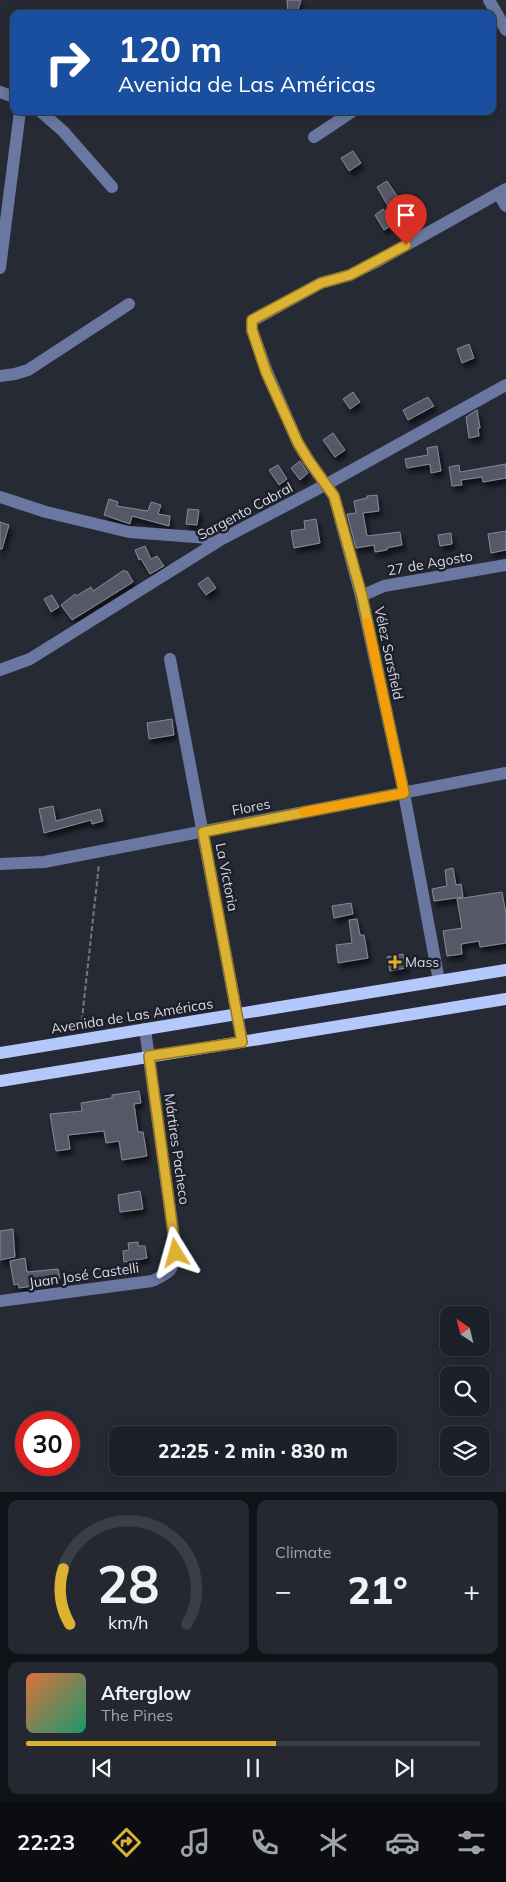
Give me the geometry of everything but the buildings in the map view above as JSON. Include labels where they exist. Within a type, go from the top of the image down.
[{"type":"main road","name":"Avenida de Las Américas","points":[[0,1052],[506,970]]},
{"type":"main road","points":[[0,1081],[506,999]]},
{"type":"street","points":[[499,16],[506,30]]},
{"type":"street","points":[[0,268],[19,115]]},
{"type":"street","points":[[44,115],[63,132],[112,187]]},
{"type":"street","points":[[314,137],[347,115]]},
{"type":"street","points":[[502,191],[506,206]]},
{"type":"street","name":"Vélez Sarsfield","points":[[439,981],[404,793],[362,596],[334,496],[309,461],[282,409],[252,330],[252,320],[321,283],[350,275],[376,262],[502,191]]},
{"type":"street","points":[[0,376],[28,370],[129,304]]},
{"type":"street","name":"Sargento Cabral","points":[[0,670],[30,660],[222,539],[327,484],[506,385]]},
{"type":"street","points":[[0,497],[46,512],[129,532],[222,539]]},
{"type":"street","name":"27 de Agosto","points":[[362,596],[384,586],[506,565]]},
{"type":"street","name":"La Victoria","points":[[170,659],[242,1042]]},
{"type":"street","name":"Flores","points":[[0,864],[44,862],[100,852],[506,773]]},
{"type":"street","name":"Mártires Pacheco","points":[[145,1029],[176,1253],[170,1272]]},
{"type":"street","name":"Juan José Castelli","points":[[0,1301],[152,1281],[170,1272]]},
{"type":"path","points":[[80,1039],[100,852]]},
{"type":"slow traffic","points":[[303,812],[404,793],[367,622]]},
{"type":"place","name":"Mass","points":[[395,962]]},
{"type":"route","points":[[176,1253],[149,1056],[242,1042],[203,832],[404,793],[362,596],[334,496],[298,443],[282,409],[266,372],[252,330],[252,320],[321,283],[350,275],[406,245]]}]
